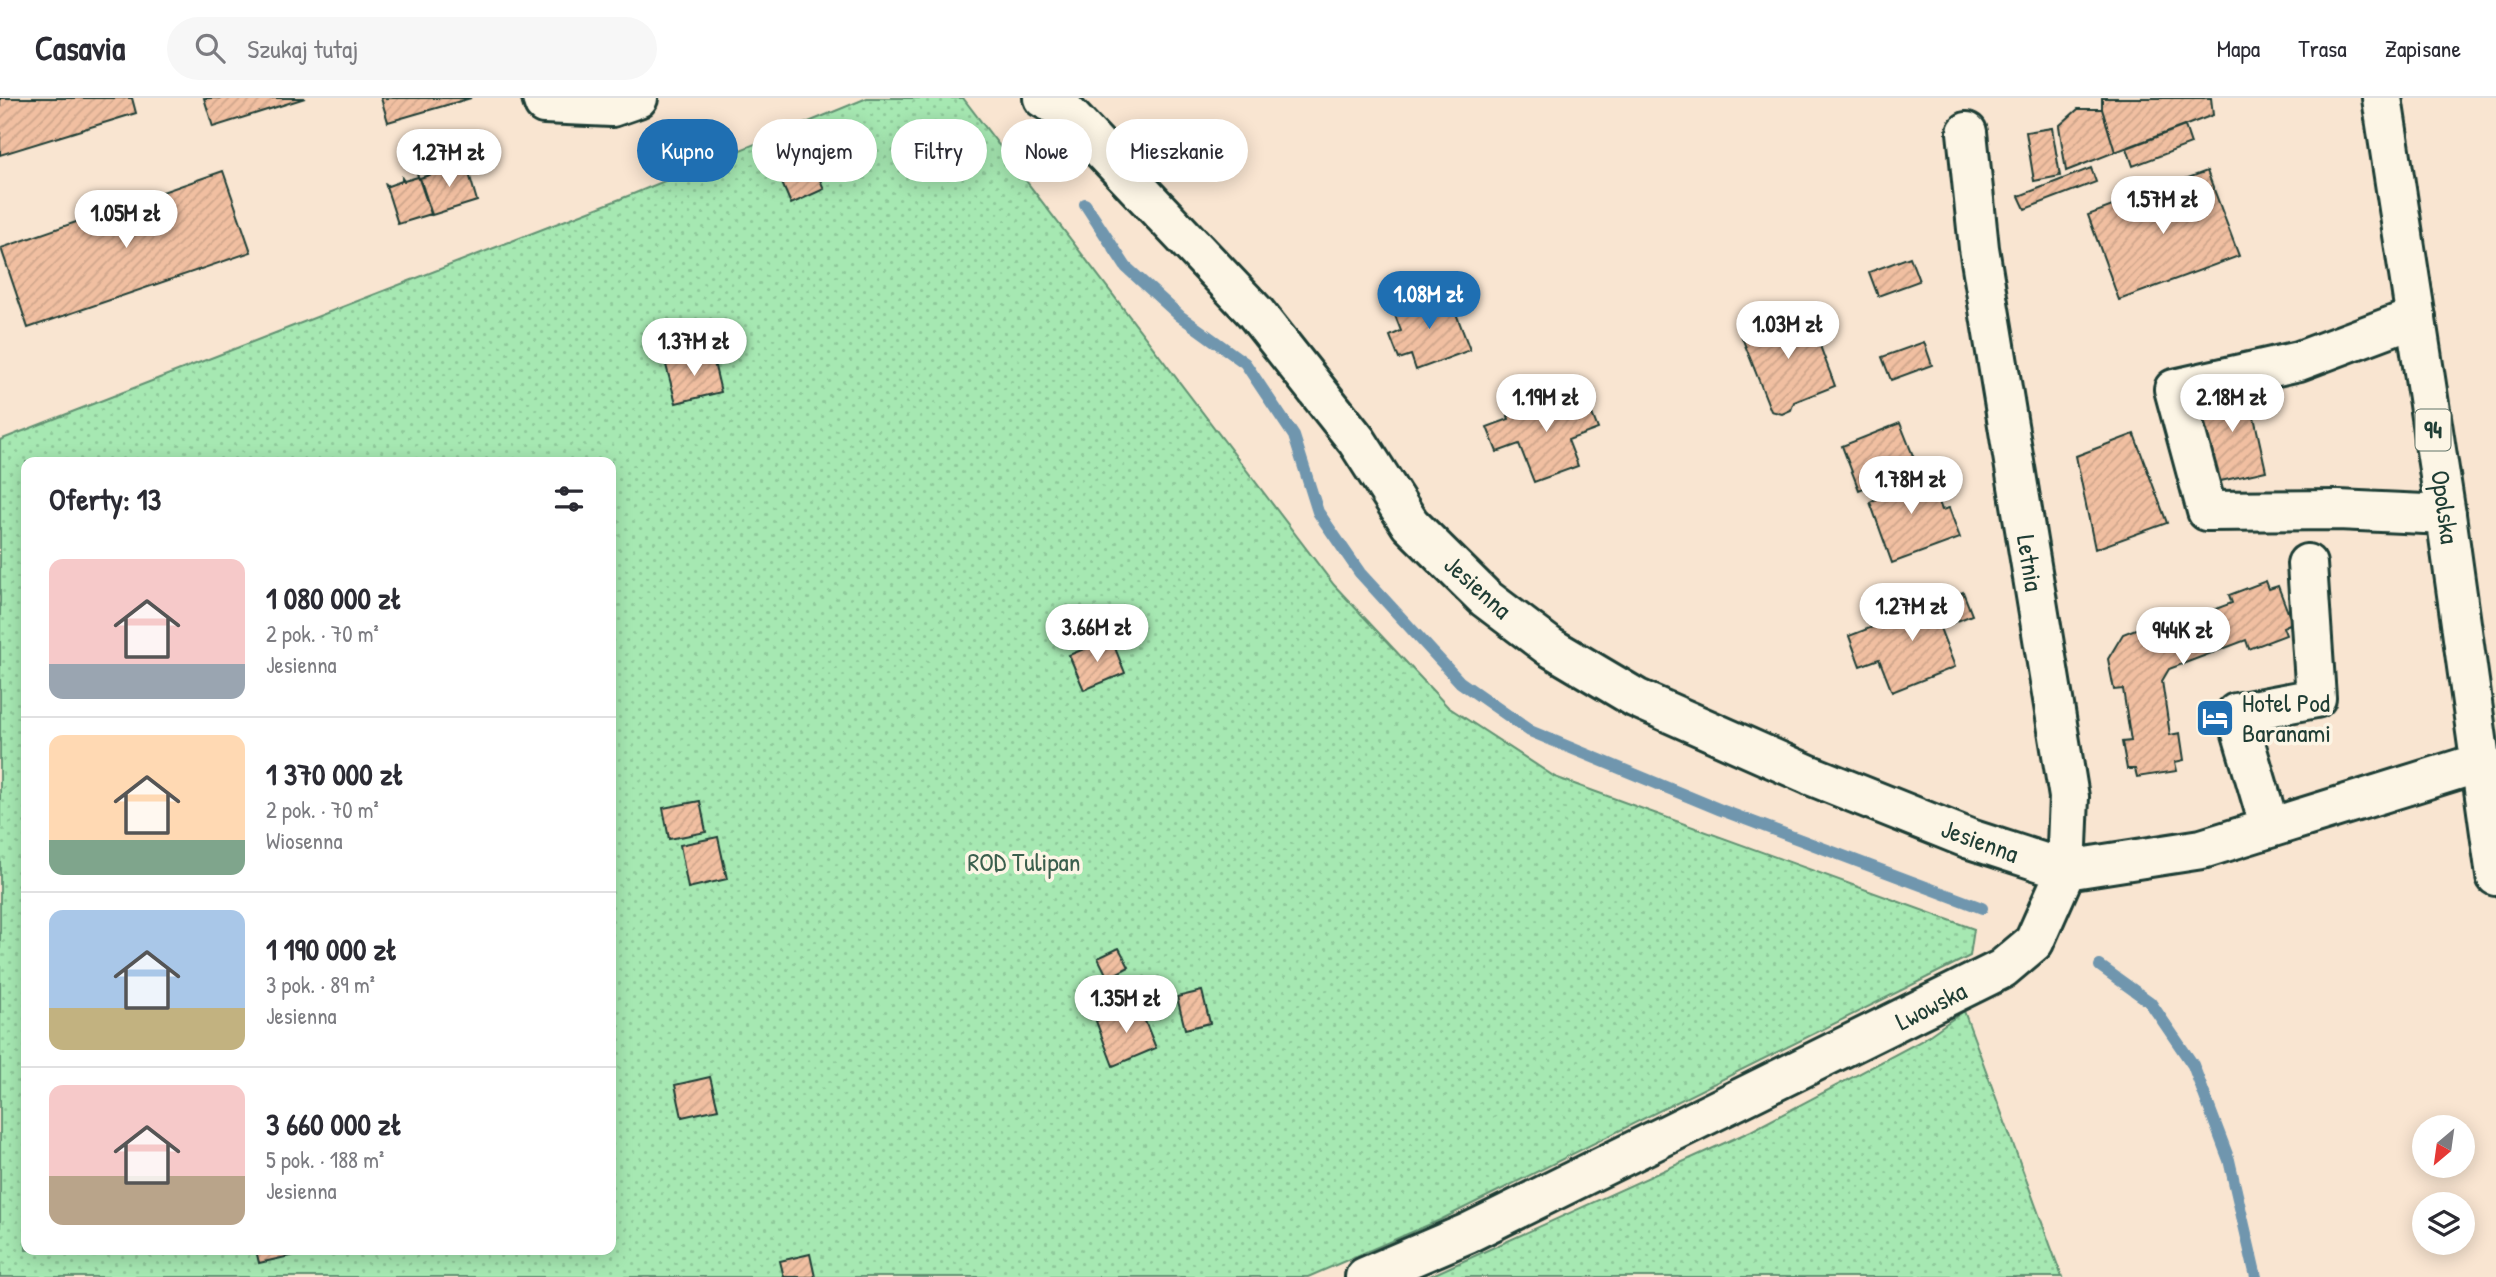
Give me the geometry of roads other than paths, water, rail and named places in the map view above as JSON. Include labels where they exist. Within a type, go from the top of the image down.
[{"type":"street","points":[[543,101],[612,107],[638,98]]},
{"type":"street","name":"Jesienna","points":[[1043,98],[1063,109],[1255,312],[1357,441],[1410,524],[1485,598],[1550,647],[1636,698],[1810,775],[1970,839],[2066,870]]},
{"type":"street","name":"Opolska","points":[[2382,98],[2446,515],[2496,876]]},
{"type":"street","name":"Letnia","points":[[1967,132],[1979,248],[2069,797],[2066,870]]},
{"type":"street","points":[[2416,317],[2299,361],[2174,389],[2207,511],[2338,510],[2446,515]]},
{"type":"street","points":[[2270,828],[2236,713],[2316,698],[2307,564]]},
{"type":"street","points":[[2066,870],[2202,849],[2479,763]]},
{"type":"street","name":"Lwowska","points":[[1364,1277],[1468,1233],[2002,969],[2034,942],[2066,870]]},
{"type":"waterway","points":[[1085,204],[1126,267],[1180,316],[1245,363],[1294,436],[1318,512],[1360,573],[1460,682],[1530,731],[1721,810],[1982,908]]},
{"type":"waterway","points":[[2100,966],[2150,1002],[2193,1065],[2229,1160],[2256,1277]]},
{"type":"place","name":"Hotel Pod Baranami","points":[[2215,718]]},
{"type":"park label","name":"ROD Tulipan","points":[[1024,862]]}]
